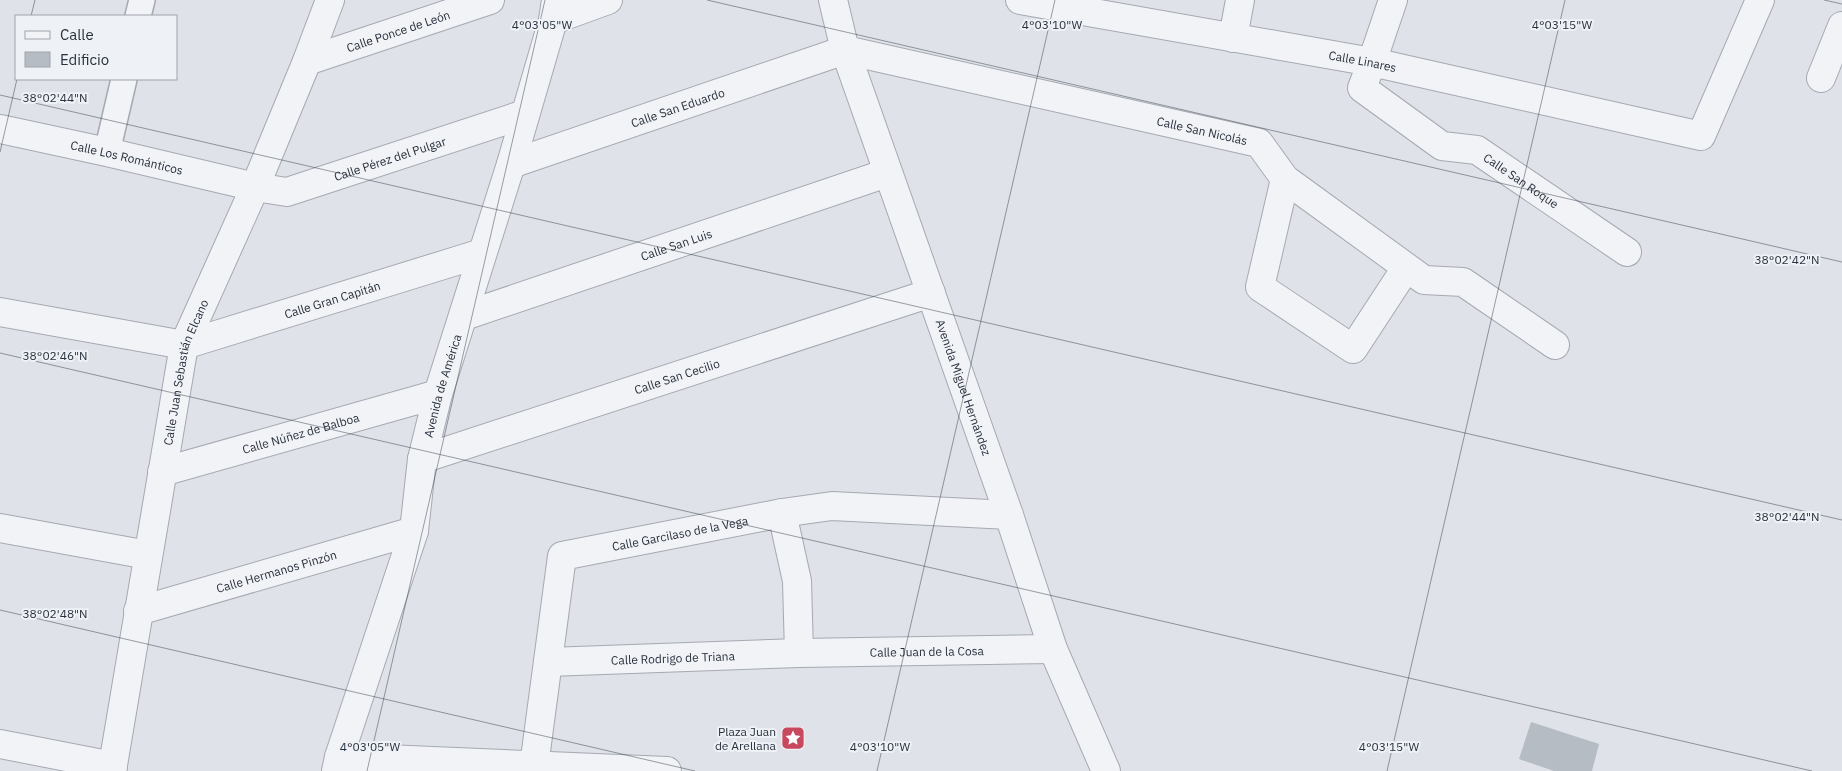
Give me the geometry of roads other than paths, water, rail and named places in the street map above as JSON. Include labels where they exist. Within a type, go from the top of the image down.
[{"type":"street","points":[[138,15],[142,0]]},
{"type":"street","name":"Calle Ponce de León","points":[[307,61],[490,0]]},
{"type":"street","points":[[554,10],[608,0]]},
{"type":"street","name":"Avenida Miguel Hernández","points":[[833,0],[845,50],[1009,515],[1053,649],[1106,771]]},
{"type":"street","name":"Calle Linares","points":[[1020,0],[1057,3],[1233,38],[1372,62],[1700,136],[1760,0]]},
{"type":"street","points":[[1233,38],[1240,0]]},
{"type":"street","points":[[1372,62],[1393,0]]},
{"type":"street","name":"Calle Juan Sebastián Elcano","points":[[112,769],[184,345],[255,187],[307,61],[321,3]]},
{"type":"street","name":"Avenida de América","points":[[338,764],[414,531],[422,459],[438,394],[511,164],[554,10]]},
{"type":"street","points":[[1821,78],[1842,26]]},
{"type":"street","name":"Calle San Eduardo","points":[[511,164],[845,50]]},
{"type":"street","name":"Calle San Nicolás","points":[[845,50],[1259,143],[1285,179],[1406,268],[1424,280],[1463,282],[1555,345]]},
{"type":"street","name":"Calle San Roque","points":[[1372,62],[1362,88],[1442,146],[1477,150],[1627,252]]},
{"type":"street","points":[[107,152],[124,80]]},
{"type":"street","name":"Calle Pérez del Pulgar","points":[[255,187],[287,192],[525,114]]},
{"type":"street","name":"Calle Los Románticos","points":[[0,129],[255,187]]},
{"type":"street","name":"Calle San Luis","points":[[464,316],[887,172]]},
{"type":"street","points":[[1285,179],[1260,287],[1353,349],[1406,268]]},
{"type":"street","name":"Calle Gran Capitán","points":[[184,345],[482,253]]},
{"type":"street","name":"Calle San Cecilio","points":[[422,459],[931,293]]},
{"type":"street","points":[[0,312],[184,345]]},
{"type":"street","name":"Calle Núñez de Balboa","points":[[162,472],[438,394]]},
{"type":"street","name":"Calle Garcilaso de la Vega","points":[[534,766],[562,556],[782,513],[832,506],[1009,515]]},
{"type":"street","points":[[782,513],[797,580],[799,653]]},
{"type":"street","points":[[0,528],[148,555]]},
{"type":"street","name":"Calle Hermanos Pinzón","points":[[138,611],[414,531]]},
{"type":"street","name":"Calle Juan de la Cosa","points":[[799,653],[1053,649]]},
{"type":"street","name":"Calle Rodrigo de Triana","points":[[548,662],[799,653]]},
{"type":"street","points":[[0,744],[112,769]]},
{"type":"street","points":[[338,764],[534,766],[667,771]]},
{"type":"place","name":"Plaza Juan de Arellana","points":[[793,738]]}]
